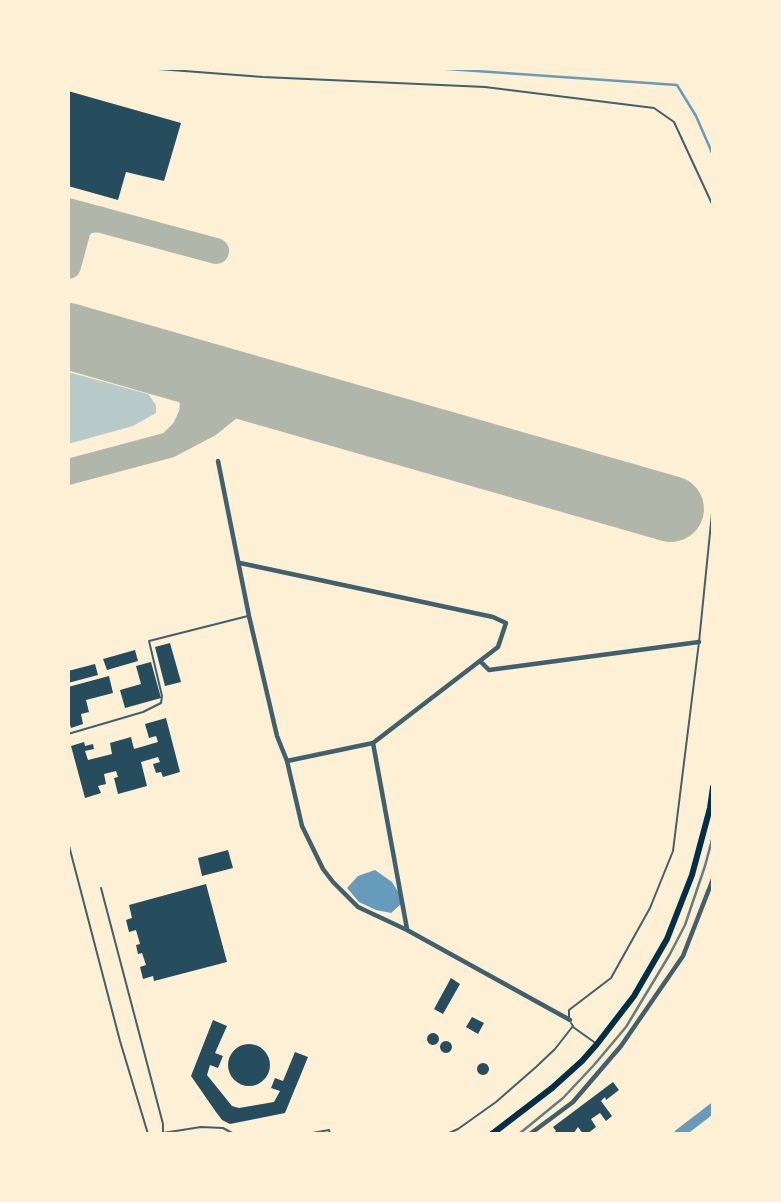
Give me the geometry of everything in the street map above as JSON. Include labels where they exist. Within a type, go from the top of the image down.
[{"type":"main road","points":[[492,1134],[552,1088],[597,1044],[634,996],[667,939],[692,875],[713,787]]},
{"type":"street","points":[[218,461],[249,616],[277,736],[287,761],[302,826],[324,869],[358,907],[407,930],[569,1020]]},
{"type":"street","points":[[240,563],[493,617],[506,623],[498,647],[373,743],[287,761]]},
{"type":"street","points":[[480,661],[489,670],[699,642]]},
{"type":"street","points":[[373,743],[407,930]]},
{"type":"street","points":[[530,1134],[573,1102],[621,1046],[683,956],[713,879]]},
{"type":"lane","points":[[145,68],[262,77],[485,87],[654,108],[674,122],[713,206]]},
{"type":"lane","points":[[597,1044],[573,1026],[569,1020],[569,1010],[611,978],[650,908],[673,851],[713,503]]},
{"type":"lane","points":[[68,734],[143,712],[161,703],[162,696],[149,641],[249,616]]},
{"type":"lane","points":[[68,842],[120,1041],[148,1134]]},
{"type":"lane","points":[[101,888],[163,1124],[163,1133],[201,1127],[223,1128],[234,1134]]},
{"type":"lane","points":[[447,1134],[496,1102],[555,1049],[573,1026]]},
{"type":"lane","points":[[307,1134],[329,1130],[330,1134]]},
{"type":"lane","points":[[68,1133],[78,1134]]},
{"type":"shaded area","points":[[68,372],[148,394],[156,405],[156,413],[133,426],[68,444]]},
{"type":"water","points":[[375,870],[392,882],[399,893],[401,904],[391,913],[359,902],[347,888],[358,876]]},
{"type":"building","points":[[68,91],[181,123],[164,181],[126,172],[118,200],[68,186]]},
{"type":"building","points":[[170,643],[181,682],[165,686],[155,647]]},
{"type":"building","points":[[135,650],[138,661],[107,670],[103,659]]},
{"type":"building","points":[[151,662],[161,698],[125,708],[120,690],[141,684],[136,666]]},
{"type":"building","points":[[95,664],[98,675],[68,683],[68,671]]},
{"type":"building","points":[[109,676],[113,693],[86,700],[89,712],[81,714],[83,724],[71,728],[68,718],[68,687]]},
{"type":"building","points":[[166,718],[180,772],[163,777],[161,772],[156,773],[153,764],[160,762],[158,757],[141,762],[147,786],[118,794],[114,778],[118,777],[116,771],[104,774],[106,784],[98,786],[101,793],[85,798],[71,746],[84,742],[85,746],[93,744],[94,749],[85,751],[88,760],[112,754],[110,743],[131,737],[134,749],[158,742],[156,736],[149,738],[145,724]]},
{"type":"building","points":[[228,850],[233,868],[202,876],[198,858]]},
{"type":"building","points":[[206,884],[227,962],[154,981],[153,976],[143,979],[140,967],[146,965],[142,953],[138,954],[136,945],[140,944],[136,930],[129,932],[126,920],[132,918],[129,905]]},
{"type":"building","points":[[451,978],[460,984],[443,1014],[434,1009]]},
{"type":"building","points":[[472,1017],[484,1023],[478,1034],[466,1027]]},
{"type":"building","points":[[213,1020],[227,1026],[215,1053],[223,1056],[218,1068],[210,1065],[207,1075],[232,1106],[239,1108],[274,1102],[280,1091],[271,1088],[275,1078],[283,1081],[295,1052],[308,1057],[285,1113],[230,1124],[222,1120],[191,1076]]},
{"type":"building","points":[[433,1033],[439,1039],[433,1045],[427,1039]]},
{"type":"building","points":[[446,1041],[452,1047],[446,1053],[440,1047]]},
{"type":"building","points":[[249,1044],[264,1050],[270,1065],[264,1080],[249,1086],[234,1080],[228,1065],[234,1050]]},
{"type":"building","points":[[483,1063],[489,1069],[483,1075],[477,1069]]},
{"type":"building","points":[[613,1082],[619,1090],[601,1101],[612,1116],[606,1121],[600,1113],[591,1119],[596,1127],[587,1134],[583,1134],[578,1127],[573,1134],[553,1134],[556,1131],[553,1127]]},
{"type":"waterway","points":[[433,68],[677,85],[696,116],[713,155]]},
{"type":"waterway","points":[[679,1134],[713,1108]]},
{"type":"taxiway","points":[[68,211],[216,251]]},
{"type":"taxiway","points":[[68,266],[78,229],[85,221],[99,219]]},
{"type":"taxiway","points":[[152,360],[178,376],[190,392],[193,403],[192,414],[184,431],[173,442]]},
{"type":"taxiway","points":[[68,472],[169,445],[209,424],[236,402],[247,397],[295,401]]},
{"type":"runway","points":[[68,336],[671,509]]},
{"type":"railway","points":[[519,1134],[563,1098],[626,1027],[685,925],[713,836]]}]
